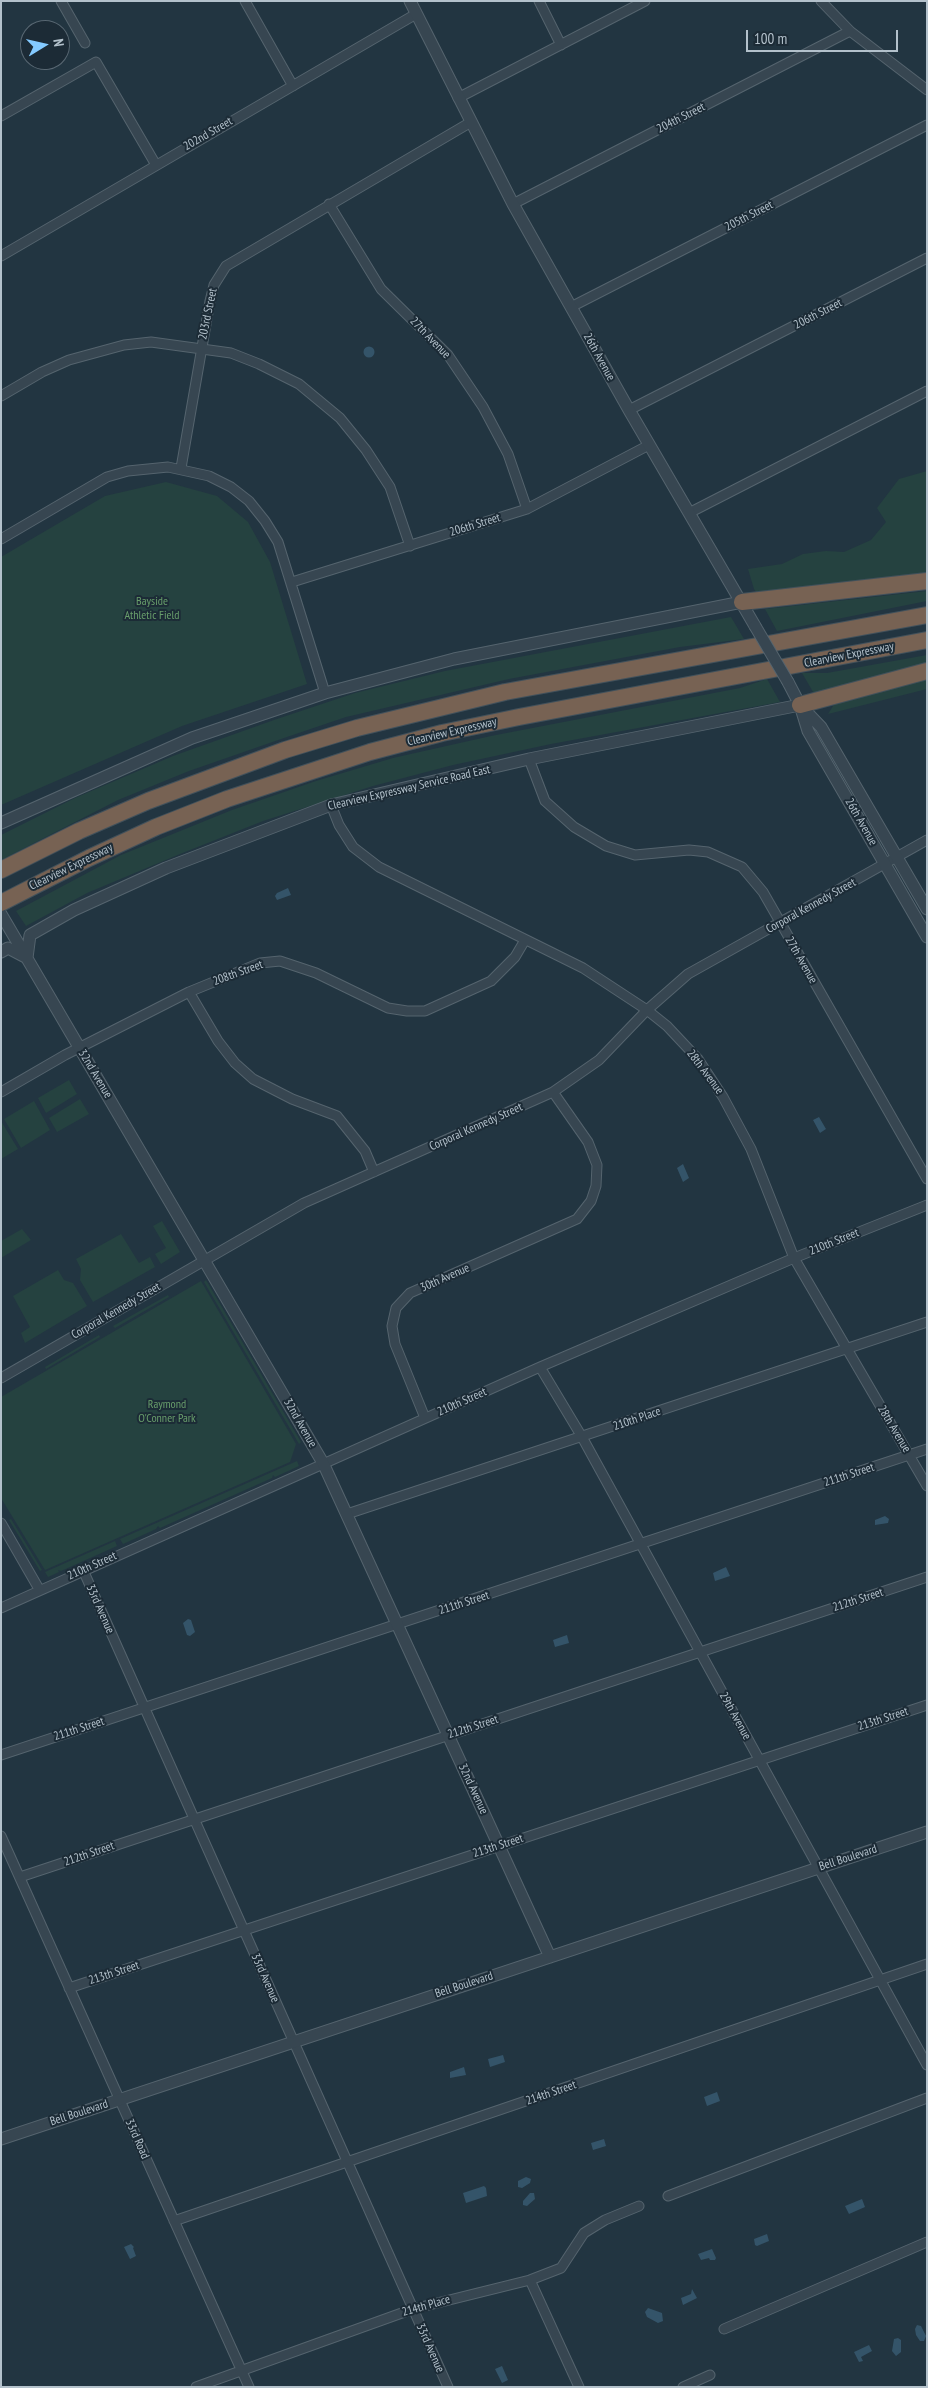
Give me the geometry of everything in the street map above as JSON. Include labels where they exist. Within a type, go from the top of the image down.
[{"type":"highway","points":[[742,602],[927,581]]},
{"type":"highway","name":"Clearview Expressway","points":[[1,870],[79,832],[174,791],[285,750],[357,728],[505,692],[927,615]]},
{"type":"highway","name":"Clearview Expressway","points":[[1,903],[89,858],[156,827],[236,796],[370,752],[442,732],[927,640]]},
{"type":"highway","points":[[800,705],[927,671]]},
{"type":"street","points":[[61,1],[85,43]]},
{"type":"street","points":[[245,1],[293,86]]},
{"type":"street","name":"26th Avenue","points":[[410,1],[513,204],[649,445],[788,682],[800,705],[808,731],[927,936]]},
{"type":"street","points":[[539,1],[561,45]]},
{"type":"street","points":[[458,98],[645,1]]},
{"type":"street","points":[[821,1],[850,31],[927,90]]},
{"type":"street","name":"202nd Street","points":[[1,256],[416,14]]},
{"type":"street","name":"204th Street","points":[[513,204],[850,31]]},
{"type":"street","points":[[1,116],[96,62],[156,165]]},
{"type":"street","name":"203rd Street","points":[[1,396],[42,372],[96,351],[150,342],[200,348],[214,285],[226,266],[471,122]]},
{"type":"street","name":"205th Street","points":[[571,307],[927,125]]},
{"type":"street","name":"27th Avenue","points":[[329,204],[382,289],[448,355],[483,407],[508,454],[527,509]]},
{"type":"street","name":"206th Street","points":[[629,410],[927,258]]},
{"type":"street","points":[[181,468],[200,348],[231,353],[300,384],[333,412],[366,450],[390,487],[410,546]]},
{"type":"street","points":[[689,513],[927,391]]},
{"type":"street","name":"206th Street","points":[[292,582],[527,509],[649,445]]},
{"type":"street","points":[[1,539],[107,478],[148,467],[181,468],[209,476],[231,487],[249,501],[265,521],[278,542],[325,693]]},
{"type":"street","points":[[1,823],[192,738],[325,693],[454,659],[742,602]]},
{"type":"street","name":"26th Avenue","points":[[800,705],[821,727],[927,909]]},
{"type":"street","name":"Clearview Expressway Service Road East","points":[[27,958],[30,935],[74,910],[166,868],[332,804],[529,759],[800,705]]},
{"type":"street","name":"27th Avenue","points":[[529,759],[545,800],[574,826],[606,846],[635,855],[689,850],[708,852],[742,867],[763,892],[927,1179]]},
{"type":"street","name":"28th Avenue","points":[[332,804],[339,825],[353,847],[379,867],[583,968],[647,1010],[667,1026],[698,1059],[724,1097],[751,1149],[794,1258],[927,1486]]},
{"type":"street","name":"Corporal Kennedy Street","points":[[1,1378],[304,1203],[553,1092],[599,1060],[647,1010],[688,974],[927,840]]},
{"type":"street","name":"32nd Avenue","points":[[1,914],[323,1463],[550,1957]]},
{"type":"street","name":"208th Street","points":[[1,1092],[80,1048],[189,992],[251,966],[280,961],[316,973],[388,1008],[406,1011],[425,1011],[491,981],[515,957],[525,940]]},
{"type":"street","points":[[1,952],[8,948],[27,958]]},
{"type":"street","points":[[189,992],[218,1041],[235,1063],[253,1079],[292,1099],[337,1116],[365,1151],[374,1172]]},
{"type":"street","name":"30th Avenue","points":[[425,1418],[395,1344],[392,1326],[396,1308],[410,1293],[577,1220],[591,1201],[596,1186],[596,1165],[588,1142],[553,1092]]},
{"type":"street","name":"210th Street","points":[[1,1608],[39,1589],[540,1368],[794,1258],[927,1206]]},
{"type":"street","name":"210th Place","points":[[347,1514],[927,1322]]},
{"type":"street","name":"29th Avenue","points":[[540,1368],[582,1437],[927,2065]]},
{"type":"street","name":"211th Street","points":[[1,1755],[927,1449]]},
{"type":"street","points":[[1,1524],[39,1589]]},
{"type":"street","name":"33rd Avenue","points":[[83,1570],[448,2387]]},
{"type":"street","name":"212th Street","points":[[20,1877],[927,1577]]},
{"type":"street","name":"213th Street","points":[[69,1988],[927,1705]]},
{"type":"street","name":"Bell Boulevard","points":[[1,2139],[927,1832]]},
{"type":"street","name":"33rd Road","points":[[1,1836],[248,2387]]},
{"type":"street","name":"214th Street","points":[[174,2221],[927,1964]]},
{"type":"street","points":[[668,2196],[927,2098]]},
{"type":"street","name":"214th Place","points":[[196,2387],[413,2309],[530,2280],[561,2268],[584,2233],[605,2220],[640,2206]]},
{"type":"street","points":[[724,2329],[927,2242]]},
{"type":"street","points":[[530,2280],[579,2387]]},
{"type":"street","points":[[683,2387],[710,2375]]},
{"type":"green space","points":[[927,471],[927,577],[760,598],[754,589],[748,569],[782,564],[803,554],[826,551],[844,552],[871,540],[886,522],[877,508],[899,479]]},
{"type":"green space","name":"Bayside Athletic Field","points":[[166,482],[217,496],[248,522],[270,562],[307,684],[182,726],[1,805],[1,557],[105,496]]},
{"type":"green space","points":[[927,591],[927,601],[777,631],[765,609]]},
{"type":"green space","points":[[731,617],[744,639],[680,647],[509,679],[346,717],[189,771],[118,800],[1,860],[1,835],[75,798],[173,756],[355,693],[445,671]]},
{"type":"green space","points":[[927,655],[927,667],[816,697],[802,673],[827,673]]},
{"type":"green space","points":[[927,678],[927,689],[828,714],[835,703]]},
{"type":"green space","points":[[767,679],[780,702],[551,744],[453,765],[373,786],[263,821],[180,854],[87,893],[26,926],[16,911],[121,855],[232,810],[316,781],[393,758],[491,736],[740,688]]},
{"type":"green space","points":[[69,1080],[77,1094],[46,1113],[38,1098]]},
{"type":"green space","points":[[80,1099],[89,1114],[57,1132],[49,1118]]},
{"type":"green space","points":[[34,1101],[50,1130],[21,1148],[4,1119]]},
{"type":"green space","points":[[1,1121],[18,1149],[1,1159]]},
{"type":"green space","points":[[162,1221],[180,1252],[161,1264],[155,1254],[166,1248],[153,1226]]},
{"type":"green space","points":[[22,1229],[31,1240],[1,1258],[1,1241]]},
{"type":"green space","points":[[121,1234],[139,1263],[150,1257],[155,1267],[93,1302],[80,1280],[81,1269],[76,1259]]},
{"type":"green space","points":[[58,1270],[64,1280],[73,1283],[87,1306],[25,1343],[21,1333],[30,1327],[13,1296]]},
{"type":"green space","points":[[206,1280],[301,1442],[299,1444],[204,1282]]},
{"type":"green space","name":"Raymond O'Conner Park","points":[[201,1281],[296,1444],[290,1462],[45,1570],[1,1498],[1,1397]]},
{"type":"green space","points":[[168,1295],[169,1297],[115,1328],[113,1326]]},
{"type":"green space","points":[[99,1335],[100,1337],[46,1369],[45,1367]]},
{"type":"green space","points":[[297,1461],[299,1466],[275,1477],[273,1475],[272,1478],[160,1528],[158,1526],[156,1529],[123,1544],[120,1539]]},
{"type":"green space","points":[[11,1519],[42,1570],[40,1571],[9,1520]]},
{"type":"green space","points":[[115,1541],[117,1546],[61,1571],[58,1570],[59,1572],[48,1577],[45,1572]]},
{"type":"water","points":[[369,346],[375,352],[369,358],[363,352]]},
{"type":"water","points":[[288,888],[291,895],[277,900],[275,896],[277,893]]},
{"type":"water","points":[[819,1117],[826,1129],[820,1133],[813,1120]]},
{"type":"water","points":[[683,1164],[689,1178],[683,1182],[677,1168]]},
{"type":"water","points":[[885,1516],[889,1519],[888,1523],[875,1525],[875,1520]]},
{"type":"water","points":[[726,1567],[730,1576],[715,1581],[713,1573]]},
{"type":"water","points":[[188,1619],[191,1620],[195,1632],[190,1636],[187,1635],[183,1623]]},
{"type":"water","points":[[567,1635],[569,1643],[555,1647],[553,1640]]},
{"type":"water","points":[[503,2055],[505,2062],[490,2067],[488,2059]]},
{"type":"water","points":[[464,2067],[466,2075],[450,2078],[450,2072]]},
{"type":"water","points":[[717,2092],[720,2101],[707,2106],[704,2097]]},
{"type":"water","points":[[604,2139],[606,2146],[593,2150],[591,2143]]},
{"type":"water","points":[[526,2177],[531,2179],[530,2183],[522,2188],[518,2187],[518,2181]]},
{"type":"water","points":[[484,2186],[487,2196],[466,2203],[463,2193]]},
{"type":"water","points":[[530,2193],[534,2193],[535,2199],[527,2206],[523,2205],[523,2201]]},
{"type":"water","points":[[862,2199],[865,2207],[849,2214],[845,2206]]},
{"type":"water","points":[[767,2234],[769,2241],[757,2246],[755,2245],[754,2239]]},
{"type":"water","points":[[131,2244],[134,2247],[136,2256],[130,2259],[124,2247]]},
{"type":"water","points":[[712,2249],[715,2260],[710,2260],[709,2258],[701,2260],[698,2254]]},
{"type":"water","points":[[692,2289],[697,2298],[683,2305],[681,2298],[691,2294]]},
{"type":"water","points":[[648,2308],[662,2313],[663,2321],[658,2323],[647,2317],[645,2312]]},
{"type":"water","points":[[917,2325],[921,2326],[926,2336],[924,2341],[920,2341],[916,2335],[915,2329]]},
{"type":"water","points":[[898,2338],[901,2340],[901,2352],[896,2356],[892,2351],[894,2339]]},
{"type":"water","points":[[869,2345],[872,2351],[861,2357],[863,2361],[859,2362],[854,2352]]},
{"type":"water","points":[[502,2366],[508,2380],[502,2383],[495,2369]]}]
